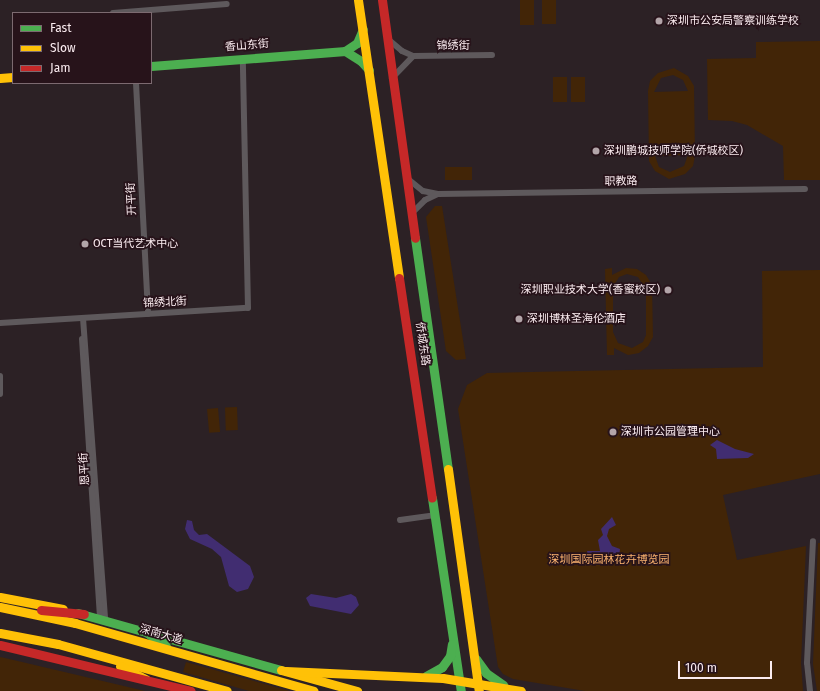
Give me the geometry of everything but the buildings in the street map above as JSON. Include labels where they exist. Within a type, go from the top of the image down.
[{"type":"main road","name":"侨城东路","points":[[358,0],[461,691]]},
{"type":"main road","name":"侨城东路","points":[[382,0],[478,687]]},
{"type":"main road","points":[[363,28],[357,43],[345,51],[361,61],[369,70]]},
{"type":"main road","name":"香山东街","points":[[152,66],[345,51]]},
{"type":"main road","points":[[0,78],[12,77]]},
{"type":"main road","points":[[0,597],[84,614],[357,691]]},
{"type":"main road","name":"深南大道","points":[[0,607],[23,610],[314,691]]},
{"type":"main road","points":[[23,610],[84,614]]},
{"type":"main road","points":[[143,630],[174,651]]},
{"type":"main road","points":[[0,633],[98,655],[227,691]]},
{"type":"main road","points":[[423,677],[436,672],[446,662],[453,638]]},
{"type":"main road","points":[[0,645],[191,691]]},
{"type":"main road","points":[[98,655],[146,679]]},
{"type":"main road","points":[[474,656],[492,679],[516,690]]},
{"type":"main road","points":[[286,671],[423,677],[459,680],[478,687],[516,690]]},
{"type":"street","points":[[126,12],[227,4]]},
{"type":"street","name":"锦绣街","points":[[386,37],[394,46],[413,56],[492,55]]},
{"type":"street","points":[[392,78],[404,63],[413,56]]},
{"type":"street","name":"锦绣北街","points":[[83,318],[248,308],[243,59]]},
{"type":"street","name":"开平街","points":[[136,84],[148,314]]},
{"type":"street","name":"职教路","points":[[406,176],[415,186],[438,194],[805,189]]},
{"type":"street","name":"职教路","points":[[411,215],[421,203],[438,194]]},
{"type":"street","points":[[0,322],[83,318]]},
{"type":"street","name":"恩平街","points":[[83,318],[102,619]]},
{"type":"street","points":[[0,376],[0,394]]},
{"type":"street","points":[[400,520],[435,515]]},
{"type":"street","points":[[810,691],[807,663],[813,540]]},
{"type":"green space","points":[[520,0],[534,0],[534,25],[520,25]]},
{"type":"green space","points":[[542,0],[556,0],[556,24],[542,24]]},
{"type":"green space","points":[[820,41],[820,180],[784,180],[783,146],[747,125],[732,121],[708,120],[707,59],[756,58],[756,42]]},
{"type":"green space","points":[[674,68],[688,76],[694,86],[695,156],[693,166],[685,174],[669,179],[655,171],[649,161],[648,91],[650,81],[658,73]],"holes":[[[673,75],[683,80],[688,91],[654,92],[661,78]],[[688,155],[684,166],[670,172],[659,167],[655,156]]]},
{"type":"green space","points":[[553,77],[567,77],[567,102],[553,102]]},
{"type":"green space","points":[[571,77],[585,77],[585,102],[571,102]]},
{"type":"green space","points":[[445,167],[472,167],[472,180],[445,180]]},
{"type":"green space","points":[[435,206],[442,206],[466,359],[456,360],[446,351],[426,217]]},
{"type":"green space","points":[[612,268],[612,275],[626,268],[637,269],[646,275],[652,285],[653,337],[648,346],[639,353],[628,355],[614,348],[614,355],[607,355],[605,269]],"holes":[[[627,274],[638,277],[646,290],[646,335],[643,342],[632,348],[618,343],[613,332],[613,287],[619,277]]]},
{"type":"green space","name":"深圳国际园林花卉博览园","points":[[820,270],[820,474],[723,495],[737,560],[806,546],[801,663],[803,691],[585,691],[513,679],[503,674],[498,667],[458,409],[467,385],[487,373],[763,367],[762,271]]},
{"type":"green space","points":[[225,407],[237,407],[238,430],[226,430]]},
{"type":"green space","points":[[218,408],[220,432],[209,433],[207,409]]},
{"type":"green space","points":[[818,543],[820,543],[820,691],[817,691],[813,664]]},
{"type":"green space","points":[[0,657],[5,658],[145,691],[0,691]]},
{"type":"green space","points":[[186,662],[290,691],[249,691],[183,672]]},
{"type":"shaded area","points":[[717,440],[735,449],[754,454],[748,458],[717,459],[716,449],[710,445]]},
{"type":"shaded area","points":[[612,517],[616,525],[609,529],[607,536],[612,546],[620,549],[619,557],[614,559],[607,557],[600,564],[590,565],[587,551],[600,551],[598,540],[603,535],[601,529]]},
{"type":"shaded area","points":[[187,520],[192,521],[194,530],[199,535],[207,534],[250,566],[254,577],[248,589],[237,592],[229,586],[221,557],[212,549],[190,539],[185,529]]},
{"type":"shaded area","points":[[311,594],[336,598],[351,594],[356,597],[359,605],[351,614],[310,606],[306,598]]},
{"type":"traffic: fast","points":[[152,66],[345,51],[357,43],[363,29]]},
{"type":"traffic: fast","points":[[345,51],[361,61],[369,70]]},
{"type":"traffic: fast","points":[[415,238],[448,469]]},
{"type":"traffic: fast","points":[[432,498],[461,691]]},
{"type":"traffic: fast","points":[[78,613],[281,670]]},
{"type":"traffic: fast","points":[[143,630],[166,646]]},
{"type":"traffic: fast","points":[[426,676],[442,667],[450,656],[452,644]]},
{"type":"traffic: fast","points":[[476,659],[486,673],[503,685]]},
{"type":"traffic: slow","points":[[358,0],[399,278]]},
{"type":"traffic: slow","points":[[0,78],[12,77]]},
{"type":"traffic: slow","points":[[448,469],[479,691]]},
{"type":"traffic: slow","points":[[0,597],[63,609]]},
{"type":"traffic: slow","points":[[0,607],[75,623],[314,691]]},
{"type":"traffic: slow","points":[[0,633],[58,644],[227,691]]},
{"type":"traffic: slow","points":[[120,666],[146,679]]},
{"type":"traffic: slow","points":[[281,670],[357,691]]},
{"type":"traffic: slow","points":[[286,671],[443,678],[521,691]]},
{"type":"traffic: jam","points":[[382,0],[415,238]]},
{"type":"traffic: jam","points":[[399,278],[432,498]]},
{"type":"traffic: jam","points":[[41,610],[84,614]]},
{"type":"traffic: jam","points":[[0,645],[191,691]]},
{"type":"place","name":"深圳市公安局警察训练学校","points":[[659,21]]},
{"type":"place","name":"深圳鹏城技师学院(侨城校区)","points":[[596,151]]},
{"type":"place","name":"OCT当代艺术中心","points":[[85,244]]},
{"type":"place","name":"深圳职业技术大学(香蜜校区)","points":[[668,290]]},
{"type":"place","name":"深圳博林圣海伦酒店","points":[[519,319]]},
{"type":"place","name":"深圳市公园管理中心","points":[[613,432]]}]
